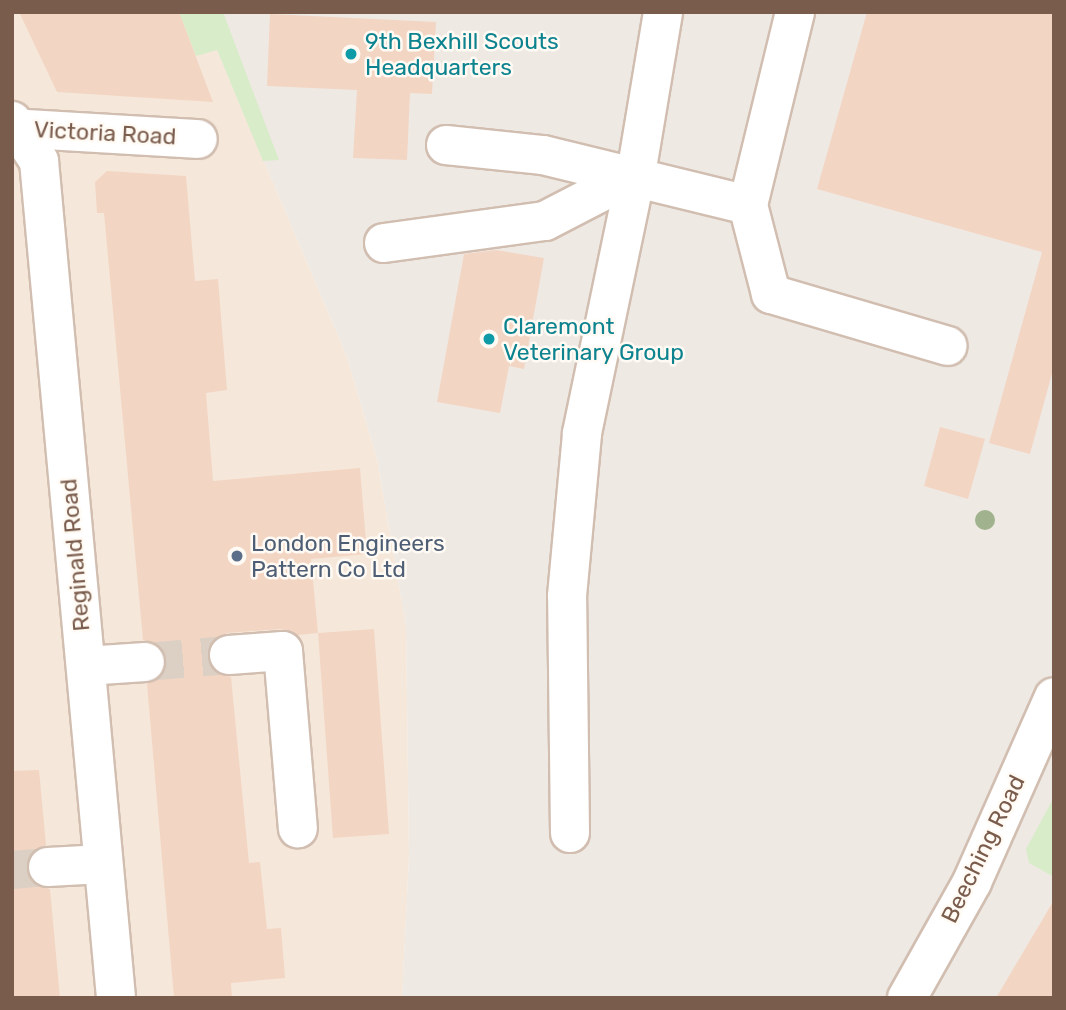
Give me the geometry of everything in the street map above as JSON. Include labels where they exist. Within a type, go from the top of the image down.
[{"type":"street","points":[[570,833],[567,596],[582,433],[636,174],[663,12]]},
{"type":"street","points":[[796,12],[748,205],[771,294],[948,346]]},
{"type":"street","name":"Victoria Road","points":[[14,126],[198,139]]},
{"type":"street","name":"Reginald Road","points":[[14,126],[39,161],[116,998]]},
{"type":"street","points":[[446,145],[543,155],[636,174],[748,205]]},
{"type":"street","points":[[384,243],[545,221],[636,174]]},
{"type":"street","points":[[229,655],[283,651],[298,828]]},
{"type":"street","points":[[86,666],[145,662]]},
{"type":"street","name":"Beeching Road","points":[[907,998],[972,882],[1054,697]]},
{"type":"street","points":[[48,867],[103,864]]},
{"type":"shaded area","points":[[12,12],[179,12],[217,50],[347,357],[377,459],[406,625],[409,855],[402,998],[12,998]]},
{"type":"shaded area","points":[[179,12],[1054,12],[1054,998],[402,998],[409,855],[406,625],[377,459],[347,357],[217,50]]},
{"type":"green space","points":[[179,12],[223,12],[279,160],[263,161],[217,50],[196,56]]},
{"type":"green space","points":[[1054,797],[1054,877],[1029,863],[1026,849]]},
{"type":"building","points":[[19,12],[179,12],[213,102],[57,92]]},
{"type":"building","points":[[867,12],[1054,12],[1054,366],[1030,454],[989,443],[1042,252],[817,189]]},
{"type":"building","name":"9th Bexhill Scouts Headquarters","points":[[270,14],[436,22],[432,94],[410,93],[407,160],[353,158],[357,90],[267,86]]},
{"type":"building","points":[[107,171],[186,176],[195,281],[218,279],[227,390],[206,393],[213,481],[360,468],[367,554],[311,559],[318,633],[297,635],[281,629],[227,633],[209,646],[211,668],[231,677],[249,863],[260,862],[267,929],[281,928],[285,978],[231,983],[232,998],[174,998],[147,684],[164,672],[167,660],[155,643],[143,640],[104,213],[97,213],[95,182]]},
{"type":"building","name":"Claremont Veterinary Group","points":[[496,250],[544,258],[524,369],[509,366],[500,413],[437,402],[464,254]]},
{"type":"building","points":[[940,427],[985,439],[968,499],[924,486]]},
{"type":"building","points":[[374,629],[389,834],[333,838],[318,633]]},
{"type":"building","points":[[39,770],[46,845],[29,857],[26,869],[38,886],[50,889],[60,998],[12,998],[12,771]]},
{"type":"building","points":[[1054,900],[1054,998],[996,998]]},
{"type":"tunnel","points":[[145,662],[229,655]]},
{"type":"tunnel","points":[[12,870],[48,867]]},
{"type":"place","name":"9th Bexhill Scouts Headquarters","points":[[351,54]]},
{"type":"place","name":"Claremont Veterinary Group","points":[[489,339]]},
{"type":"place","name":"London Engineers Pattern Co Ltd","points":[[237,556]]}]
